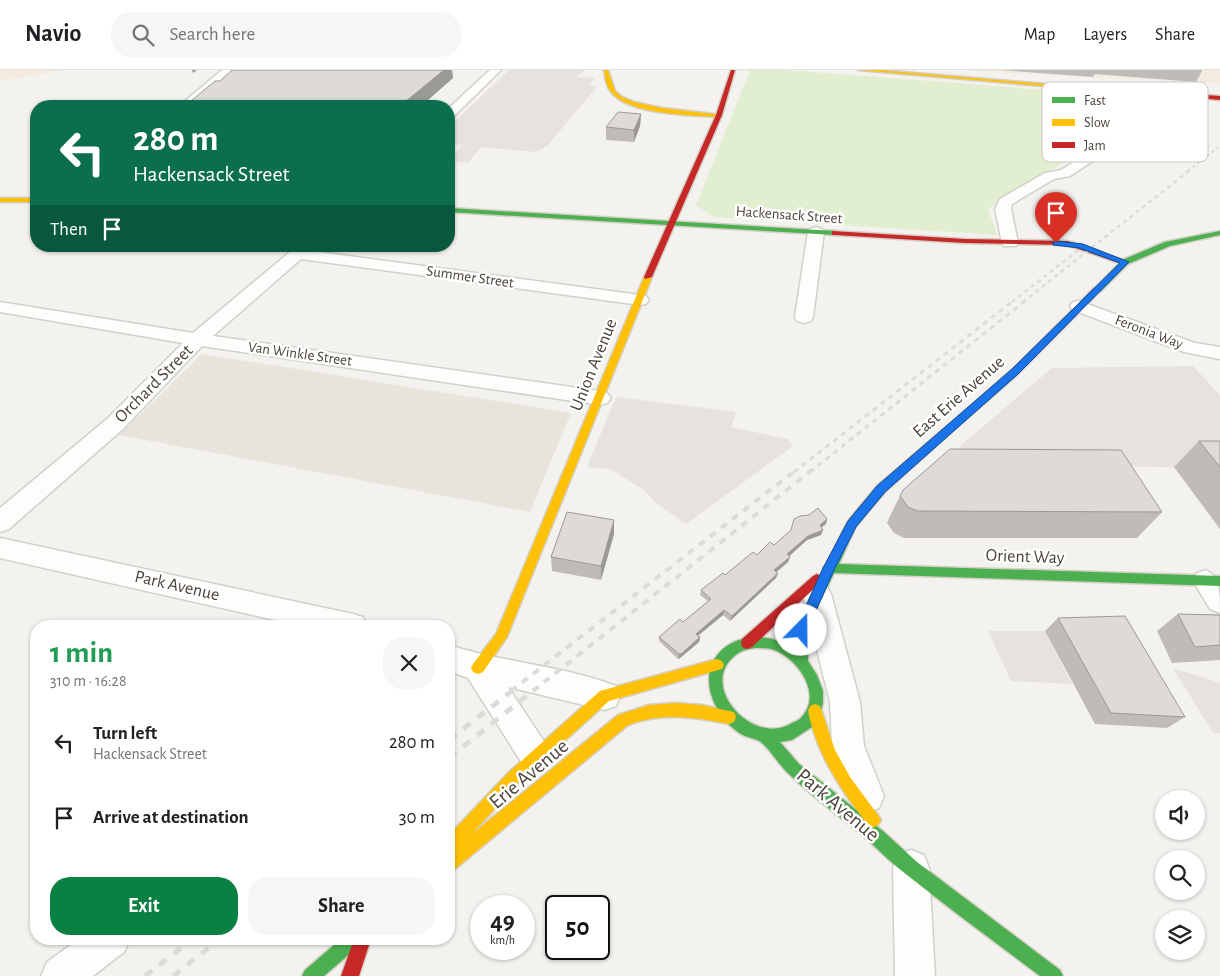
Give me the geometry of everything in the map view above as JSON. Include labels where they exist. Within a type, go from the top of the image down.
[{"type":"main road","points":[[606,70],[610,88],[616,96],[632,104],[718,114]]},
{"type":"main road","name":"Union Avenue","points":[[478,668],[501,637],[671,223],[694,175],[733,70]]},
{"type":"main road","points":[[860,70],[1042,84]]},
{"type":"main road","points":[[921,70],[1110,82]]},
{"type":"main road","points":[[0,200],[30,200]]},
{"type":"main road","name":"Hackensack Street","points":[[455,210],[1010,243],[1068,243],[1125,262]]},
{"type":"main road","points":[[1125,262],[1168,244],[1220,233]]},
{"type":"main road","name":"East Erie Avenue","points":[[800,661],[802,626],[852,524],[881,489],[1015,372],[1125,262]]},
{"type":"main road","name":"East Erie Avenue","points":[[747,643],[772,618],[823,581]]},
{"type":"main road","name":"Orient Way","points":[[823,581],[1215,587]]},
{"type":"main road","points":[[455,840],[536,757],[605,696],[632,686],[717,665],[728,654],[747,643],[763,642],[777,645],[790,652],[800,661],[817,690],[815,711],[808,722],[799,730],[783,736],[766,738],[739,726],[729,717],[716,695],[714,681],[717,665]]},
{"type":"main road","name":"Erie Avenue","points":[[455,858],[623,720],[646,711],[674,709],[688,709],[729,717]]},
{"type":"main road","name":"Park Avenue","points":[[815,711],[822,744],[830,759],[845,783],[911,868]]},
{"type":"main road","name":"Park Avenue","points":[[766,738],[794,769],[878,838],[911,868],[1054,976]]},
{"type":"main road","points":[[311,976],[347,945]]},
{"type":"main road","points":[[350,976],[360,945]]},
{"type":"street","points":[[192,100],[229,70]]},
{"type":"street","points":[[455,108],[496,70]]},
{"type":"street","points":[[1010,243],[1003,209],[1006,202],[1050,176],[1065,173],[1082,162]]},
{"type":"street","points":[[804,317],[816,232]]},
{"type":"street","name":"Orchard Street","points":[[0,522],[115,424],[198,339],[301,252]]},
{"type":"street","name":"Summer Street","points":[[316,252],[640,300]]},
{"type":"street","name":"Feronia Way","points":[[1079,306],[1191,348],[1220,353]]},
{"type":"street","name":"Van Winkle Street","points":[[0,307],[198,339],[600,398]]},
{"type":"street","name":"Park Avenue","points":[[0,548],[161,582],[325,620]]},
{"type":"street","points":[[823,581],[845,702],[848,746],[883,832]]},
{"type":"street","points":[[455,660],[478,668],[540,680],[605,696]]},
{"type":"street","points":[[478,668],[536,757]]},
{"type":"street","points":[[911,868],[915,976]]},
{"type":"street","points":[[61,976],[103,945]]},
{"type":"shaded area","points":[[0,70],[64,70],[0,81]]},
{"type":"shaded area","points":[[509,70],[584,70],[577,77],[595,78],[589,86],[597,87],[547,146],[536,152],[481,147],[468,163],[455,162],[455,154],[462,145],[455,144],[455,121]]},
{"type":"shaded area","points":[[966,70],[1220,70],[1220,83],[1208,82]]},
{"type":"shaded area","points":[[202,354],[571,413],[530,512],[119,435]]},
{"type":"shaded area","points":[[1193,366],[1220,395],[1220,468],[971,464],[960,446],[1052,368]]},
{"type":"shaded area","points":[[616,397],[736,412],[731,427],[788,439],[793,446],[686,524],[655,502],[644,490],[610,469],[587,467]]},
{"type":"shaded area","points":[[988,631],[1045,631],[1072,684],[1011,681]]},
{"type":"shaded area","points":[[1173,668],[1220,683],[1220,733],[1213,733]]},
{"type":"green space","points":[[750,70],[786,70],[1042,90],[1042,162],[1063,162],[988,209],[997,235],[714,217],[696,205]]},
{"type":"building","points":[[232,70],[444,70],[407,100],[192,100],[215,81],[220,81]]},
{"type":"building","points":[[618,112],[641,114],[634,130],[606,127]]},
{"type":"building","points":[[1199,441],[1220,441],[1220,467]]},
{"type":"building","points":[[950,449],[1121,450],[1162,512],[918,511],[908,507],[900,496],[903,490]]},
{"type":"building","points":[[818,508],[827,519],[820,525],[823,530],[808,536],[787,554],[790,557],[774,570],[778,573],[732,616],[724,610],[696,634],[700,637],[681,654],[659,637],[680,619],[683,622],[711,599],[701,590],[723,573],[725,575],[753,552],[757,555],[770,542],[774,545],[791,530],[794,519],[809,515]]},
{"type":"building","points":[[567,512],[614,520],[601,566],[551,557]]},
{"type":"building","points":[[1178,614],[1220,615],[1220,645],[1195,647]]},
{"type":"building","points":[[1125,616],[1185,717],[1111,713],[1058,618]]},
{"type":"railway","points":[[1208,155],[1220,146]]},
{"type":"railway","points":[[1188,171],[1200,162]]},
{"type":"railway","points":[[1023,302],[1190,170]]},
{"type":"railway","points":[[1012,302],[1085,245]]},
{"type":"railway","points":[[794,472],[1013,301]]},
{"type":"railway","points":[[810,472],[1025,301]]},
{"type":"railway","points":[[511,691],[796,470]]},
{"type":"railway","points":[[533,691],[812,470]]},
{"type":"railway","points":[[455,735],[513,690]]},
{"type":"railway","points":[[455,753],[534,690]]},
{"type":"railway","points":[[145,976],[185,945]]},
{"type":"railway","points":[[173,976],[212,945]]},
{"type":"traffic: fast","points":[[455,210],[835,233]]},
{"type":"traffic: fast","points":[[1097,290],[1125,262],[1168,244],[1220,233]]},
{"type":"traffic: fast","points":[[801,661],[801,630],[852,524],[881,489],[954,425]]},
{"type":"traffic: fast","points":[[829,568],[1220,581]]},
{"type":"traffic: fast","points":[[755,642],[775,645],[790,652],[807,669],[816,691],[817,702],[814,712],[807,722],[787,735],[766,737],[746,729],[730,716],[719,699],[714,680],[719,663],[733,649],[755,642]]},
{"type":"traffic: fast","points":[[767,738],[794,769],[878,838],[911,868],[1054,976]]},
{"type":"traffic: fast","points":[[311,976],[347,945]]},
{"type":"traffic: slow","points":[[606,70],[611,90],[620,98],[632,103],[662,110],[719,115]]},
{"type":"traffic: slow","points":[[860,70],[1042,84]]},
{"type":"traffic: slow","points":[[0,200],[30,200]]},
{"type":"traffic: slow","points":[[478,668],[501,637],[648,277]]},
{"type":"traffic: slow","points":[[456,840],[514,777],[605,696],[717,665]]},
{"type":"traffic: slow","points":[[455,858],[623,720],[636,715],[662,710],[688,710],[729,717]]},
{"type":"traffic: slow","points":[[815,711],[823,741],[837,769],[873,820]]},
{"type":"traffic: jam","points":[[648,277],[719,115],[733,70]]},
{"type":"traffic: jam","points":[[1208,97],[1220,98]]},
{"type":"traffic: jam","points":[[835,233],[965,241],[1068,243],[1125,262]]},
{"type":"traffic: jam","points":[[954,425],[1015,372],[1097,290]]},
{"type":"traffic: jam","points":[[747,643],[817,579]]},
{"type":"traffic: jam","points":[[350,976],[360,945]]},
{"type":"route","points":[[801,630],[829,568],[852,524],[881,489],[1015,372],[1125,262],[1081,246],[1056,243]]}]
